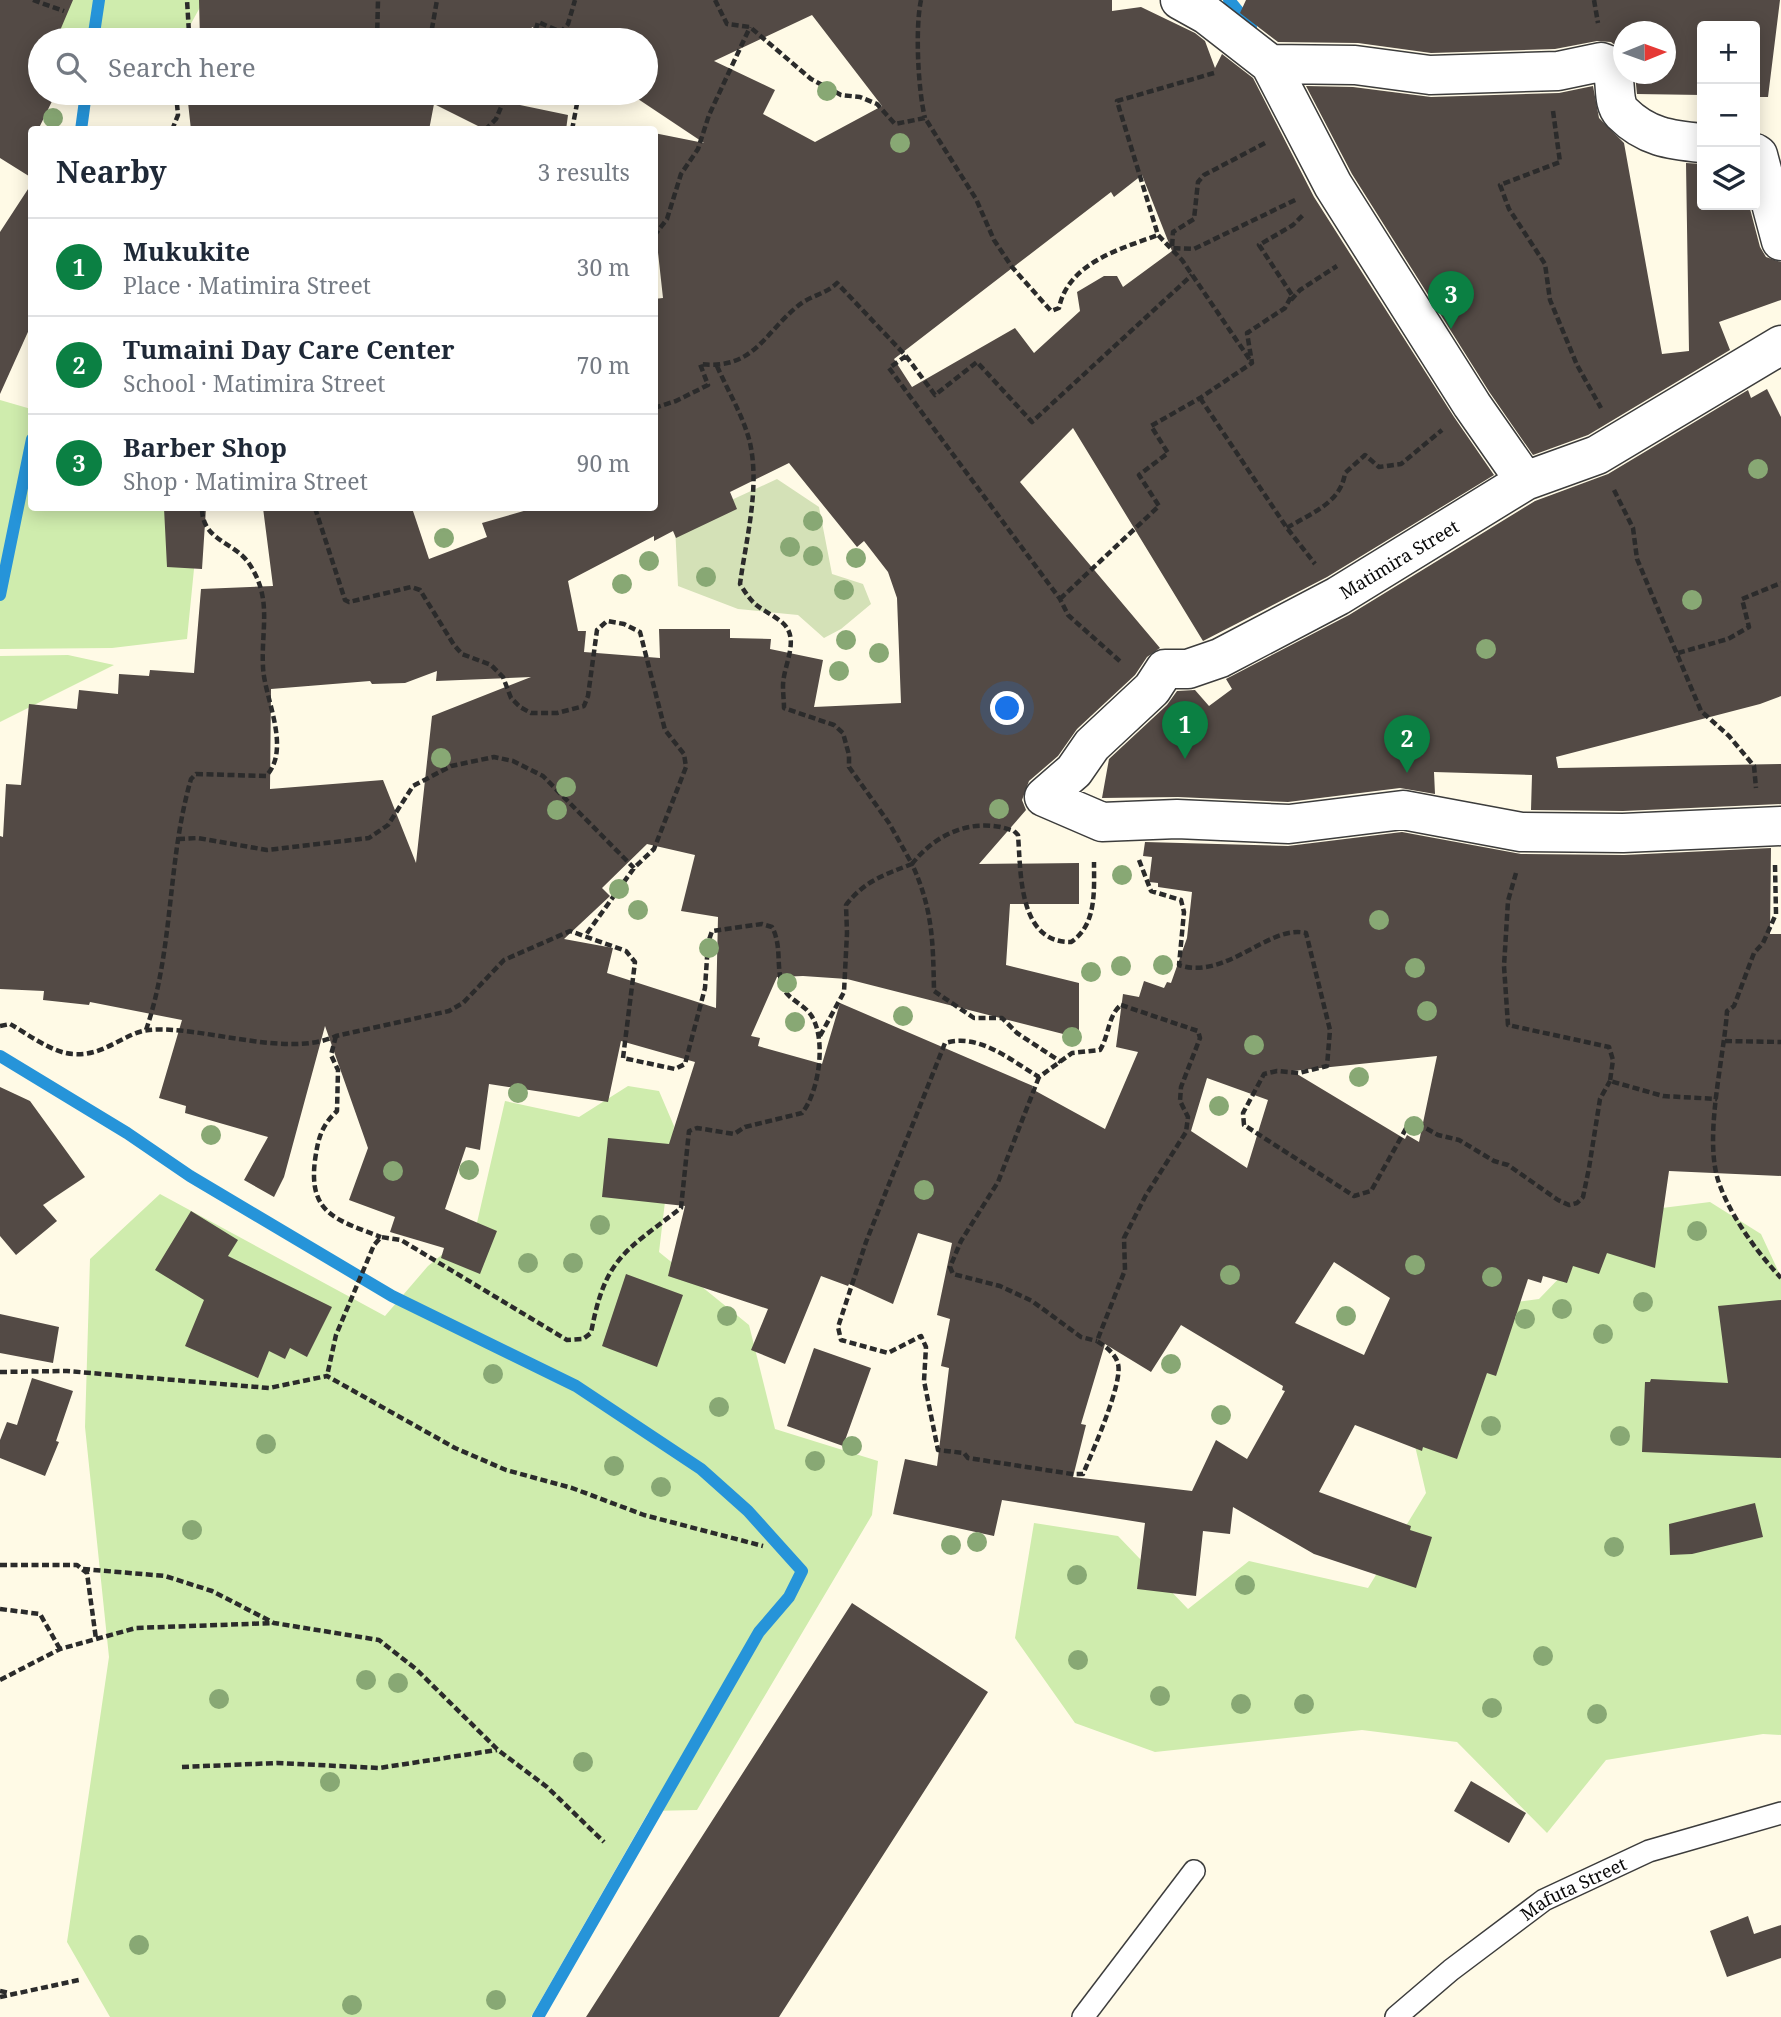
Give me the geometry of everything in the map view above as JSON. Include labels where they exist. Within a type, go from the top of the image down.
[{"type":"street","points":[[1180,0],[1207,15],[1270,64],[1334,186],[1472,405],[1525,481]]},
{"type":"street","points":[[1270,64],[1355,65],[1430,75],[1546,71],[1601,62],[1607,64],[1613,72],[1613,91],[1620,112],[1661,139],[1697,143]]},
{"type":"street","points":[[1760,162],[1781,241]]},
{"type":"street","name":"Matimira Street","points":[[1102,822],[1044,797],[1074,771],[1092,745],[1119,717],[1152,689],[1165,669],[1188,669],[1220,658],[1338,596],[1525,481],[1607,448],[1781,345]]},
{"type":"street","points":[[1102,822],[1177,819],[1289,824],[1403,810],[1521,832],[1623,833],[1771,826]]},
{"type":"lane","name":"Mafuta Street","points":[[1396,2017],[1451,1970],[1544,1900],[1649,1852],[1781,1813]]},
{"type":"lane","points":[[1083,2017],[1195,1871]]},
{"type":"path","points":[[33,0],[64,11]]},
{"type":"path","points":[[187,0],[189,28]]},
{"type":"path","points":[[377,28],[378,0]]},
{"type":"path","points":[[432,28],[438,0]]},
{"type":"path","points":[[564,28],[575,0]]},
{"type":"path","points":[[715,0],[727,24],[750,27],[811,79],[841,95],[860,97],[877,104],[895,124],[925,118]]},
{"type":"path","points":[[920,0],[917,20],[919,97],[925,118],[976,199],[994,240],[1012,267],[1051,311],[1059,308],[1063,291],[1100,256],[1158,235]]},
{"type":"path","points":[[1594,0],[1598,36]]},
{"type":"path","points":[[536,28],[538,22],[552,28]]},
{"type":"path","points":[[658,231],[667,219],[681,174],[698,149],[709,115],[750,27]]},
{"type":"path","points":[[1252,363],[1192,275],[1172,248],[1158,235],[1117,101],[1235,67],[1270,64]]},
{"type":"path","points":[[1546,71],[1560,162],[1500,185],[1509,209],[1545,264],[1549,300],[1577,365],[1607,448],[1633,528],[1637,559],[1700,710],[1729,736],[1754,766],[1771,826],[1776,863],[1776,914],[1763,943],[1754,953],[1734,1006],[1727,1011],[1714,1153],[1718,1181],[1759,1251],[1781,1278]]},
{"type":"path","points":[[174,126],[178,115],[177,105]]},
{"type":"path","points":[[489,126],[496,119],[502,105]]},
{"type":"path","points":[[573,126],[577,105]]},
{"type":"path","points":[[1172,248],[1173,232],[1194,219],[1198,182],[1204,176],[1301,125]]},
{"type":"path","points":[[1172,248],[1194,249],[1277,207],[1334,186]]},
{"type":"path","points":[[1252,363],[1247,333],[1285,308],[1292,295],[1259,245],[1293,225]]},
{"type":"path","points":[[1280,309],[1282,312],[1300,290],[1347,260]]},
{"type":"path","points":[[658,407],[708,385],[701,364],[717,366],[741,361],[796,307],[837,283],[906,356],[935,396],[977,362],[1032,422],[1192,275]]},
{"type":"path","points":[[906,356],[889,368],[1060,599],[1068,615],[1152,689]]},
{"type":"path","points":[[1060,599],[1159,506],[1139,475],[1168,453],[1151,426],[1200,398],[1252,363]]},
{"type":"path","points":[[717,366],[742,417],[751,457],[752,493],[740,584],[761,611],[779,619],[790,632],[791,647],[783,686],[783,708],[834,725],[843,733],[849,767],[889,823],[927,896],[932,928],[934,991],[974,1018],[1002,1018],[1017,1033],[1061,1062]]},
{"type":"path","points":[[1200,398],[1287,528],[1338,596]]},
{"type":"path","points":[[1287,528],[1332,500],[1343,486],[1345,473],[1365,455],[1379,467],[1401,464],[1472,405]]},
{"type":"path","points":[[146,1030],[162,979],[178,839],[188,790],[196,774],[266,776],[272,770],[276,745],[275,715],[263,666],[263,591],[247,562],[216,540],[206,527],[203,511]]},
{"type":"path","points":[[316,511],[345,600],[349,602],[411,587],[420,590],[462,654],[491,665],[503,677],[511,698],[531,713],[557,713],[584,706],[588,696],[597,630],[607,621],[624,624],[640,632],[665,730],[684,754],[686,767],[654,849],[634,868],[585,936]]},
{"type":"path","points":[[1678,653],[1728,639],[1749,626],[1742,599],[1781,583]]},
{"type":"path","points":[[178,839],[198,838],[267,850],[369,838],[388,825],[413,786],[451,766],[494,757],[513,761],[543,776],[634,868]]},
{"type":"path","points":[[819,1037],[844,992],[848,933],[846,905],[856,891],[874,878],[912,864],[931,843],[964,826],[1014,831],[1018,835],[1026,909],[1037,927],[1049,939],[1070,942],[1079,937],[1094,904],[1094,833],[1102,822]]},
{"type":"path","points":[[1136,853],[1152,891],[1181,900],[1184,912],[1179,965],[1207,968],[1265,944],[1273,937],[1306,933],[1331,1030],[1327,1066],[1299,1073],[1264,1074],[1243,1113],[1244,1125],[1354,1196],[1371,1191],[1408,1125],[1415,1122],[1438,1135],[1458,1140],[1494,1161],[1508,1165],[1569,1205],[1577,1203],[1583,1197],[1600,1099],[1610,1081],[1613,1060],[1609,1047],[1508,1025],[1504,966],[1508,901],[1515,886],[1521,832]]},
{"type":"path","points":[[0,1026],[10,1024],[49,1046],[72,1055],[110,1048],[146,1030],[262,1042],[326,1041],[336,1036],[449,1011],[463,1003],[504,960],[570,931],[626,951],[635,961],[622,1053],[626,1060],[675,1069],[685,1064],[705,988],[708,943],[712,931],[723,927],[762,924],[772,927],[779,939],[781,982],[785,993],[809,1012],[819,1037],[817,1071],[808,1106],[802,1113],[745,1126],[734,1133],[697,1128],[689,1131],[681,1208],[623,1253],[607,1275],[591,1333],[583,1339],[567,1339],[401,1240],[381,1237],[336,1220],[321,1206],[312,1185],[322,1125],[337,1111],[338,1070],[331,1055],[336,1036]]},
{"type":"path","points":[[1040,1077],[977,1041],[960,1039],[945,1043],[866,1242],[838,1327],[841,1339],[887,1353],[921,1336],[926,1347],[924,1381],[938,1450],[964,1453],[968,1458],[1072,1475],[1083,1474],[1108,1411],[1119,1367],[1115,1357],[1097,1340],[1081,1337],[1017,1294],[1000,1286],[953,1273],[950,1267],[961,1241],[998,1182],[1040,1077],[1073,1053],[1100,1050],[1107,1040],[1114,1011],[1121,1006],[1200,1034],[1181,1087],[1180,1101],[1188,1117],[1186,1132],[1146,1195],[1124,1238],[1125,1270],[1097,1340]]},
{"type":"path","points":[[1725,1041],[1781,1042]]},
{"type":"path","points":[[1610,1081],[1663,1096],[1717,1099]]},
{"type":"path","points":[[327,1376],[336,1335],[374,1245],[381,1237]]},
{"type":"path","points":[[0,1373],[67,1371],[269,1388],[327,1376],[455,1448],[506,1470],[572,1488],[643,1515],[763,1546]]},
{"type":"path","points":[[0,1565],[77,1565],[83,1569],[87,1573],[96,1639]]},
{"type":"path","points":[[83,1569],[165,1576],[212,1591],[274,1623]]},
{"type":"path","points":[[0,1609],[40,1615],[60,1649]]},
{"type":"path","points":[[0,1680],[60,1649],[136,1629],[274,1623],[379,1640],[416,1669],[498,1750],[547,1787],[604,1842]]},
{"type":"path","points":[[182,1767],[277,1763],[379,1768],[498,1750]]},
{"type":"path","points":[[0,1997],[79,1980]]},
{"type":"path","points":[[0,1991],[14,1994]]},
{"type":"green space","points":[[50,0],[204,0],[189,28],[58,28]]},
{"type":"green space","points":[[0,400],[28,408],[28,511],[167,511],[196,549],[187,639],[112,648],[0,649]]},
{"type":"green space","points":[[777,479],[819,507],[832,574],[863,584],[871,604],[841,629],[824,638],[798,615],[738,609],[678,586],[675,526]]},
{"type":"green space","points":[[68,655],[114,665],[0,722],[0,656]]},
{"type":"green space","points":[[628,1086],[659,1091],[674,1126],[659,1252],[749,1325],[775,1429],[878,1461],[872,1515],[697,1810],[649,1811],[531,2017],[110,2017],[67,1942],[109,1657],[85,1427],[90,1259],[160,1194],[385,1316],[428,1266],[476,1227],[505,1101],[579,1117]]},
{"type":"green space","points":[[1710,1202],[1761,1234],[1781,1277],[1781,1735],[1763,1734],[1606,1760],[1547,1833],[1457,1742],[1362,1730],[1155,1752],[1075,1723],[1015,1638],[1034,1523],[1118,1536],[1188,1609],[1249,1561],[1368,1588],[1426,1493],[1394,1356],[1488,1306],[1539,1299],[1622,1213]]},
{"type":"building","points":[[0,0],[73,0],[61,28],[28,28],[28,105],[50,105],[40,126],[28,126],[28,176],[0,158]]},
{"type":"building","points":[[199,0],[1112,0],[1112,11],[1141,7],[1195,33],[1205,41],[1215,68],[1222,54],[1253,78],[1314,197],[1494,475],[1327,577],[1203,641],[1073,428],[1020,482],[1160,648],[1147,657],[1135,675],[1077,729],[1058,756],[1029,781],[1022,800],[1026,810],[979,864],[1079,863],[1079,904],[1010,904],[1006,965],[1079,983],[1079,1038],[847,979],[803,976],[777,977],[751,1036],[760,1038],[758,1046],[822,1064],[840,1003],[1033,1086],[1032,1089],[1105,1129],[1138,1052],[1116,1047],[1123,994],[1139,997],[1144,981],[1164,988],[1167,982],[1171,983],[1187,938],[1192,892],[1158,887],[1158,883],[1149,882],[1152,857],[1143,856],[1145,842],[1288,846],[1402,832],[1521,854],[1624,855],[1771,848],[1770,934],[1781,934],[1781,1176],[1669,1171],[1655,1268],[1607,1253],[1599,1274],[1573,1266],[1567,1283],[1543,1276],[1541,1283],[1528,1279],[1496,1376],[1487,1373],[1457,1459],[1423,1447],[1422,1451],[1355,1425],[1319,1492],[1411,1526],[1410,1530],[1432,1537],[1416,1588],[1314,1554],[1233,1507],[1230,1534],[1203,1531],[1196,1596],[1137,1589],[1145,1523],[1002,1500],[994,1536],[893,1514],[905,1459],[937,1466],[949,1368],[941,1366],[950,1319],[937,1315],[952,1243],[918,1233],[893,1304],[849,1284],[848,1286],[821,1276],[785,1364],[751,1350],[768,1309],[668,1276],[685,1206],[602,1197],[608,1138],[669,1144],[695,1062],[621,1041],[608,1102],[489,1084],[480,1150],[466,1147],[445,1209],[497,1231],[480,1274],[441,1258],[444,1248],[390,1232],[395,1217],[349,1200],[368,1148],[325,1026],[284,1177],[274,1197],[244,1180],[268,1137],[185,1113],[186,1106],[159,1098],[182,1020],[90,1002],[89,1005],[43,1000],[44,991],[0,989],[0,836],[3,837],[6,784],[21,785],[29,704],[77,709],[79,690],[118,694],[119,674],[149,676],[150,670],[194,673],[201,589],[273,586],[263,511],[413,511],[429,559],[487,537],[482,523],[524,511],[658,511],[658,299],[663,298],[658,252],[658,134],[704,143],[647,105],[658,105],[658,28],[200,28]],"holes":[[[812,15],[882,106],[815,142],[763,114],[775,90],[714,61]],[[1142,175],[1172,251],[1123,287],[1117,276],[1104,276],[1077,292],[1080,311],[1034,353],[1015,328],[912,387],[894,359],[1111,192],[1114,197]],[[789,463],[857,547],[864,541],[888,572],[897,598],[901,703],[814,707],[823,660],[770,649],[771,639],[730,638],[730,629],[659,629],[660,658],[584,652],[586,631],[578,631],[568,581],[654,536],[654,541],[673,531],[676,538],[737,509],[730,492]],[[437,671],[436,681],[531,677],[432,716],[416,863],[383,780],[270,789],[271,689],[370,681],[372,684],[405,683]],[[647,844],[695,855],[681,911],[718,917],[716,1008],[607,973],[613,948],[564,939],[610,896],[602,888]],[[1437,1056],[1419,1142],[1407,1135],[1405,1139],[1292,1071]],[[1207,1078],[1268,1100],[1247,1168],[1191,1131]],[[1334,1262],[1390,1298],[1364,1355],[1295,1323]],[[1181,1325],[1283,1386],[1282,1390],[1285,1391],[1247,1459],[1216,1440],[1192,1491],[1073,1477],[1086,1425],[1081,1424],[1105,1344],[1151,1372]]]},
{"type":"building","points":[[1246,0],[1780,0],[1768,97],[1760,97],[1760,21],[1697,21],[1697,95],[1637,94],[1636,84],[1676,84],[1676,21],[1613,21],[1613,44],[1597,41],[1555,49],[1431,53],[1358,43],[1278,42],[1240,13]]},
{"type":"building","points":[[1306,86],[1353,87],[1431,97],[1559,93],[1593,86],[1599,118],[1624,143],[1662,354],[1689,351],[1686,163],[1697,164],[1697,210],[1750,210],[1760,247],[1766,257],[1781,262],[1781,300],[1719,322],[1730,350],[1588,435],[1533,455],[1490,393],[1352,174]]},
{"type":"building","points":[[188,105],[434,105],[430,126],[191,126]]},
{"type":"building","points":[[436,105],[520,105],[568,115],[567,126],[478,126]]},
{"type":"building","points":[[28,189],[28,332],[0,394],[0,232]]},
{"type":"building","points":[[1767,389],[1781,417],[1781,696],[1760,704],[1556,757],[1558,768],[1781,764],[1781,804],[1623,811],[1531,810],[1532,775],[1434,772],[1435,794],[1400,788],[1288,802],[1178,797],[1102,798],[1109,759],[1167,705],[1177,691],[1195,690],[1209,706],[1232,689],[1226,679],[1349,615],[1535,501],[1608,474],[1748,390],[1751,398]]},
{"type":"building","points":[[164,511],[206,511],[202,569],[167,567]]},
{"type":"building","points":[[0,1087],[30,1101],[85,1177],[43,1205],[57,1221],[16,1255],[0,1236]]},
{"type":"building","points":[[191,1211],[238,1240],[228,1256],[332,1307],[307,1357],[290,1348],[285,1359],[269,1351],[258,1378],[185,1346],[204,1300],[155,1270]]},
{"type":"building","points":[[626,1274],[683,1295],[657,1367],[602,1346]]},
{"type":"building","points":[[1781,1300],[1781,1458],[1642,1452],[1645,1382],[1650,1382],[1651,1379],[1728,1383],[1718,1306]]},
{"type":"building","points":[[0,1314],[59,1327],[53,1363],[0,1353]]},
{"type":"building","points":[[814,1348],[871,1368],[843,1446],[787,1426]]},
{"type":"building","points":[[32,1378],[73,1391],[56,1441],[59,1442],[45,1476],[0,1458],[0,1440],[7,1422],[17,1425]]},
{"type":"building","points":[[1755,1503],[1763,1537],[1692,1554],[1670,1555],[1669,1524]]},
{"type":"building","points":[[852,1603],[988,1692],[779,2017],[586,2017]]},
{"type":"building","points":[[1471,1781],[1526,1813],[1509,1843],[1454,1811]]},
{"type":"building","points":[[1748,1916],[1754,1934],[1781,1925],[1781,1958],[1727,1977],[1710,1931]]},
{"type":"waterway","points":[[95,28],[99,0]]},
{"type":"waterway","points":[[1229,0],[1251,27]]},
{"type":"waterway","points":[[82,126],[84,105]]},
{"type":"waterway","points":[[0,595],[28,458]]},
{"type":"waterway","points":[[0,1056],[127,1133],[190,1176],[392,1296],[576,1386],[701,1469],[748,1511],[802,1571],[789,1597],[759,1632],[538,2017]]},
{"type":"place","name":"Barber Shop","points":[[1451,329]]},
{"type":"place","name":"Mukukite","points":[[1185,759]]},
{"type":"place","name":"Tumaini Day Care Center","points":[[1407,773]]}]
